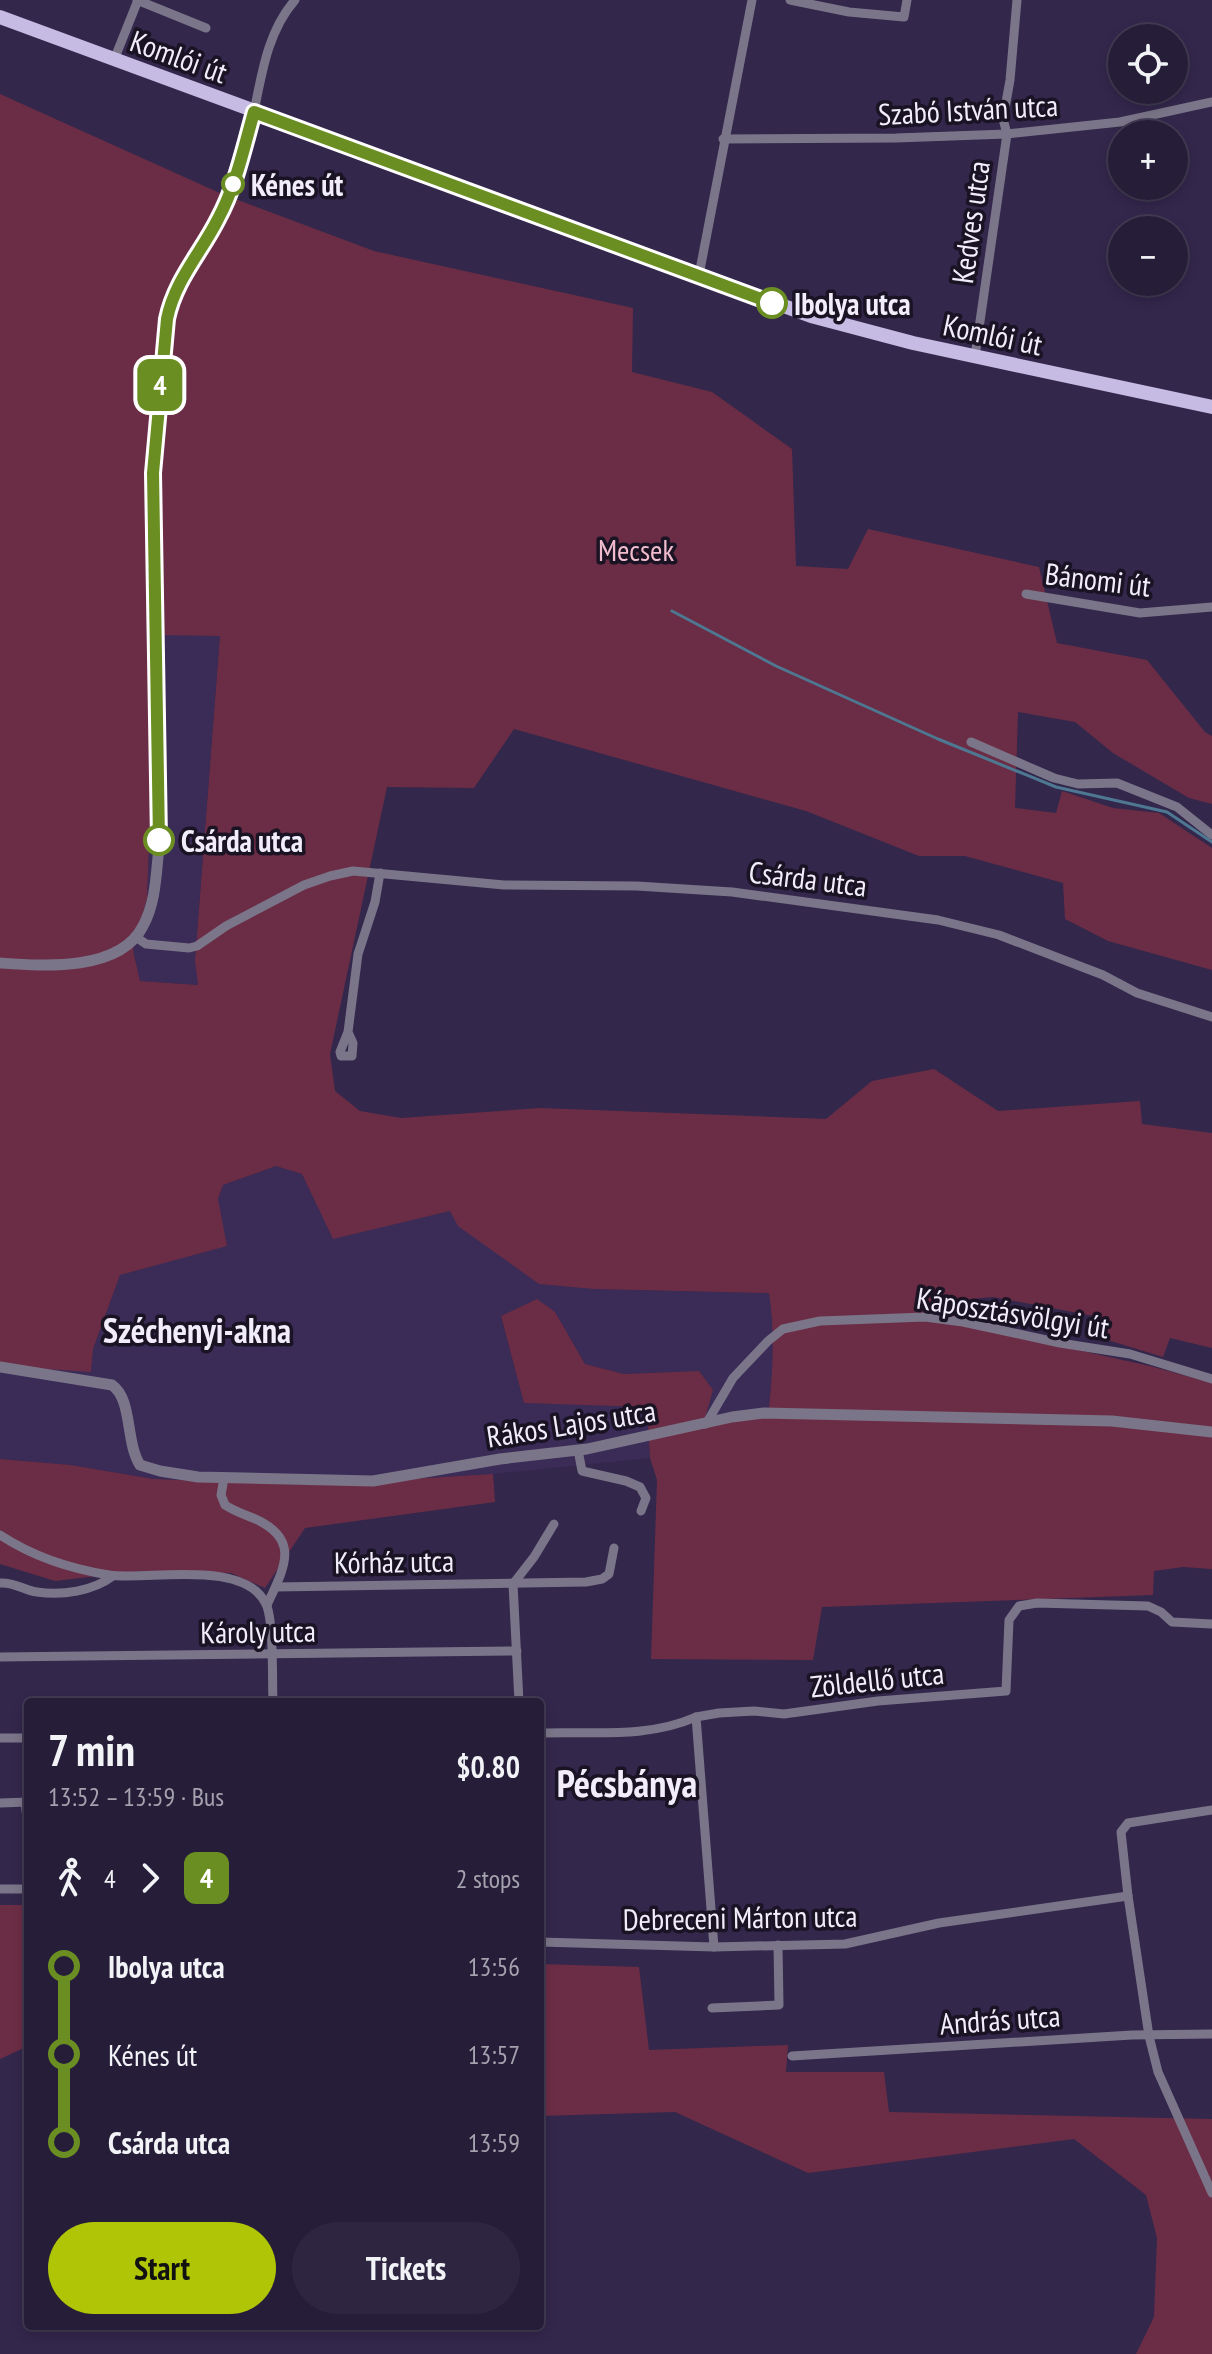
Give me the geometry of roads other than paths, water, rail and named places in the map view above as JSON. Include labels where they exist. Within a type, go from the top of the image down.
[{"type":"main road","name":"Komlói út","points":[[0,17],[851,328],[1212,407]]},
{"type":"street","points":[[114,60],[137,0],[206,28]]},
{"type":"street","points":[[0,963],[76,965],[112,953],[136,937],[150,911],[159,847],[153,473],[167,319],[171,302],[188,266],[217,222],[230,194],[254,112],[265,57],[275,30],[295,0]]},
{"type":"street","points":[[699,275],[752,0]]},
{"type":"street","points":[[790,0],[849,12],[904,17],[907,0]]},
{"type":"street","name":"Kedves utca","points":[[975,356],[1007,134],[1003,119],[1017,0]]},
{"type":"street","name":"Szabó István utca","points":[[723,139],[1007,134],[1120,122],[1212,102]]},
{"type":"street","name":"Bánomi út","points":[[1026,594],[1140,613],[1212,607]]},
{"type":"street","points":[[971,742],[1054,778],[1078,784],[1117,783],[1177,807],[1212,835]]},
{"type":"street","name":"Csárda utca","points":[[136,937],[146,944],[197,946],[226,926],[304,885],[353,871],[504,885],[637,886],[732,892],[938,920],[999,935],[1103,975],[1137,993],[1212,1017]]},
{"type":"street","points":[[348,1032],[358,954],[375,902],[380,873]]},
{"type":"street","name":"Káposztásvölgyi út","points":[[706,1424],[733,1378],[768,1341],[783,1329],[820,1321],[925,1317],[963,1322],[1130,1354],[1212,1379]]},
{"type":"street","name":"Rákos Lajos utca","points":[[0,1367],[112,1385],[123,1397],[132,1447],[140,1465],[172,1474],[224,1478],[373,1481],[500,1459],[578,1450],[747,1415],[788,1413],[1112,1421],[1212,1432]]},
{"type":"street","points":[[578,1450],[582,1471],[640,1487],[646,1498],[641,1511]]},
{"type":"street","points":[[224,1478],[221,1495],[225,1505],[276,1532],[287,1554],[267,1605]]},
{"type":"street","points":[[519,1698],[513,1584],[554,1524]]},
{"type":"street","points":[[0,1535],[64,1565],[113,1576],[179,1573],[240,1582],[260,1595],[267,1605],[273,1698]]},
{"type":"street","name":"Kórház utca","points":[[276,1587],[586,1582],[602,1579],[609,1574],[614,1548]]},
{"type":"street","points":[[0,1583],[12,1582],[36,1592],[72,1592],[101,1585],[113,1576]]},
{"type":"street","name":"Zöldellő utca","points":[[696,1717],[754,1711],[784,1714],[878,1701],[1006,1691],[1009,1620],[1019,1606],[1037,1603],[1148,1606],[1172,1622],[1212,1624]]},
{"type":"street","name":"Károly utca","points":[[0,1657],[517,1651]]},
{"type":"street","points":[[544,1733],[592,1731],[626,1734],[676,1726],[696,1717],[714,1947]]},
{"type":"street","points":[[0,1738],[24,1738]]},
{"type":"street","points":[[0,1803],[24,1802]]},
{"type":"street","points":[[1212,1810],[1128,1823],[1121,1832],[1149,2036],[1158,2072],[1212,2193]]},
{"type":"street","points":[[0,1889],[24,1889]]},
{"type":"street","name":"Debreceni Márton utca","points":[[544,1942],[714,1947],[845,1944],[939,1923],[1128,1896]]},
{"type":"street","points":[[712,2008],[779,2005],[778,1945]]},
{"type":"street","name":"András utca","points":[[792,2056],[1102,2037],[1212,2034]]},
{"type":"waterway","points":[[672,611],[776,666],[938,739],[1056,787],[1167,812],[1212,842]]},
{"type":"place","name":"Kénes út","points":[[233,184]]},
{"type":"place","name":"Ibolya utca","points":[[772,303]]},
{"type":"place","name":"Csárda utca","points":[[159,840]]},
{"type":"district","name":"Széchenyi-akna","points":[[197,1330]]},
{"type":"district","name":"Pécsbánya","points":[[627,1782]]},
{"type":"park label","name":"Mecsek","points":[[636,549]]}]
